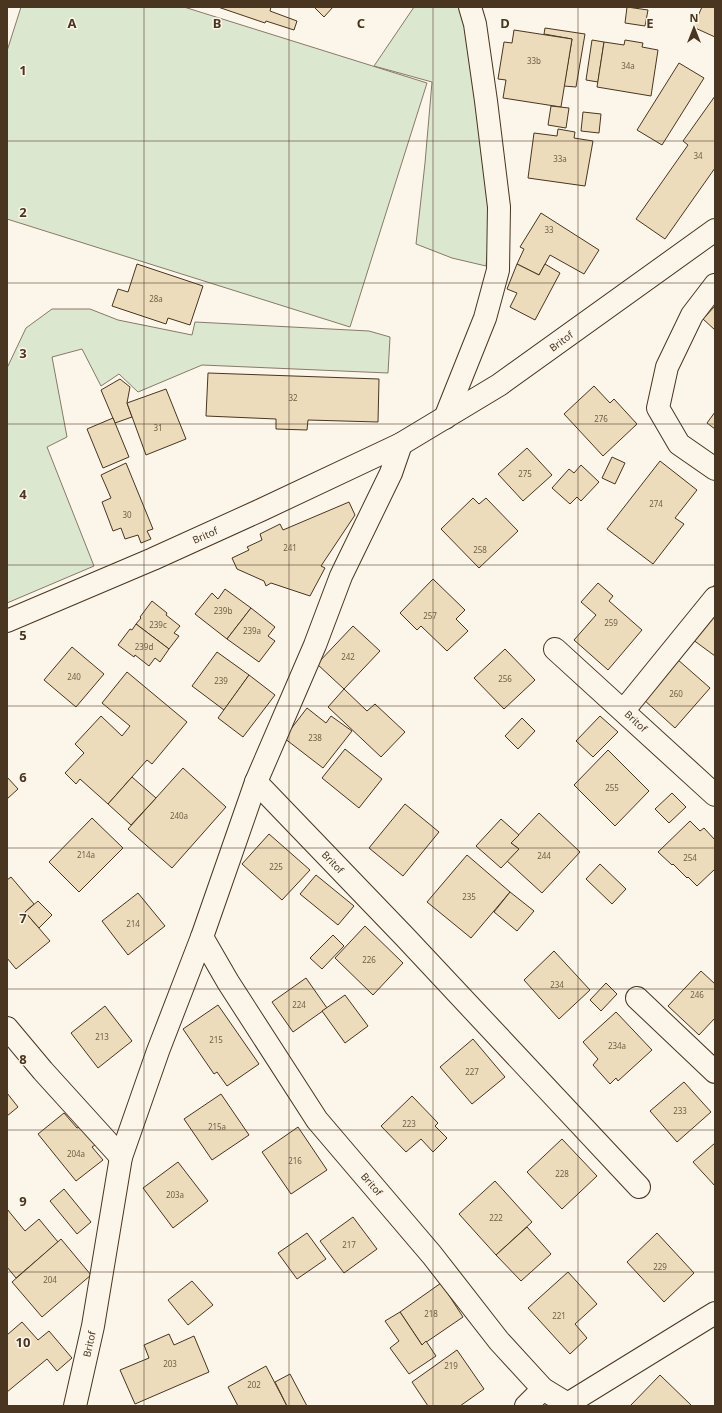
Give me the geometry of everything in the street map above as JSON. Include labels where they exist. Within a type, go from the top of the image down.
[{"type":"street","points":[[445,418],[485,318],[498,270],[499,207],[476,32],[470,7]]},
{"type":"street","name":"Britof","points":[[7,621],[168,553],[401,444],[499,385],[715,230]]},
{"type":"street","points":[[715,285],[692,315],[667,367],[658,408],[679,444],[715,468]]},
{"type":"street","name":"Britof","points":[[75,1406],[93,1326],[121,1157],[158,1051],[202,937],[256,782],[314,645],[341,576],[391,473],[401,444]]},
{"type":"street","points":[[624,710],[715,598]]},
{"type":"street","name":"Britof","points":[[555,649],[624,710],[715,795]]},
{"type":"street","name":"Britof","points":[[256,782],[411,943],[639,1187]]},
{"type":"street","name":"Britof","points":[[202,937],[228,982],[317,1120],[432,1254],[498,1341],[543,1389],[570,1405]]},
{"type":"street","points":[[637,998],[715,1072]]},
{"type":"street","points":[[7,1028],[43,1071],[121,1157]]},
{"type":"street","points":[[570,1405],[715,1313]]},
{"type":"street","points":[[526,1406],[543,1389]]},
{"type":"green space","points":[[21,7],[184,7],[427,83],[350,327],[7,219],[7,51]]},
{"type":"green space","points":[[414,7],[459,7],[465,28],[481,126],[490,228],[486,266],[452,258],[416,244],[432,82],[374,66]]},
{"type":"green space","points":[[52,309],[90,309],[118,320],[192,335],[195,322],[369,331],[390,337],[388,373],[202,365],[138,392],[119,374],[101,386],[82,349],[52,357],[67,437],[47,447],[94,566],[7,603],[7,368],[26,328]]},
{"type":"building","points":[[218,7],[271,7],[270,11],[297,21],[294,30],[266,21],[265,23]]},
{"type":"building","points":[[314,7],[333,7],[324,17]]},
{"type":"building","points":[[627,7],[648,10],[645,26],[625,23]]},
{"type":"building","points":[[702,7],[715,7],[715,37],[693,27]]},
{"type":"building","points":[[545,28],[585,34],[576,87],[564,86],[572,39],[544,34]]},
{"type":"building","points":[[514,30],[572,39],[561,107],[503,98],[506,80],[498,79],[504,42],[512,43]]},
{"type":"building","points":[[592,40],[604,42],[598,82],[586,80]]},
{"type":"building","points":[[625,40],[643,43],[642,47],[658,50],[651,96],[597,87],[604,42],[624,45]]},
{"type":"building","points":[[679,63],[704,78],[662,145],[637,130]]},
{"type":"building","points":[[715,96],[715,168],[665,239],[636,219],[688,145],[683,141]]},
{"type":"building","points":[[551,106],[569,108],[566,128],[548,125]]},
{"type":"building","points":[[583,112],[601,114],[599,133],[581,131]]},
{"type":"building","points":[[558,129],[575,132],[574,138],[593,141],[585,186],[528,178],[534,133],[557,136]]},
{"type":"building","points":[[541,213],[599,250],[584,274],[550,255],[539,275],[517,264],[524,249],[520,247]]},
{"type":"building","points":[[137,264],[203,286],[190,325],[168,318],[166,324],[112,306],[118,289],[128,292]]},
{"type":"building","points":[[517,264],[539,275],[545,264],[560,273],[535,320],[510,307],[517,293],[507,289]]},
{"type":"building","points":[[715,306],[715,330],[703,319]]},
{"type":"building","points":[[208,373],[379,379],[378,422],[308,420],[307,430],[276,429],[276,419],[206,416]]},
{"type":"building","points":[[120,379],[130,387],[127,403],[132,417],[115,423],[101,390]]},
{"type":"building","points":[[594,386],[610,403],[614,399],[637,424],[603,456],[564,414]]},
{"type":"building","points":[[166,389],[186,439],[146,455],[127,403]]},
{"type":"building","points":[[715,412],[715,429],[707,423]]},
{"type":"building","points":[[113,418],[129,457],[103,468],[87,429]]},
{"type":"building","points":[[527,448],[552,475],[523,501],[498,474]]},
{"type":"building","points":[[612,457],[625,463],[615,484],[602,478]]},
{"type":"building","points":[[660,461],[697,490],[675,518],[684,524],[653,564],[607,529]]},
{"type":"building","points":[[126,463],[153,529],[147,531],[151,539],[141,543],[138,535],[125,539],[121,528],[113,531],[102,502],[111,498],[101,475]]},
{"type":"building","points":[[581,465],[599,482],[581,501],[577,497],[570,504],[552,488],[569,469],[574,473]]},
{"type":"building","points":[[473,498],[479,504],[486,498],[518,531],[479,568],[441,529]]},
{"type":"building","points":[[349,502],[355,515],[321,566],[325,568],[310,596],[271,583],[266,586],[264,581],[237,569],[232,558],[249,550],[247,547],[262,540],[260,534],[280,524],[283,530]]},
{"type":"building","points":[[433,579],[465,610],[456,619],[468,631],[447,651],[421,626],[417,630],[400,613]]},
{"type":"building","points":[[598,583],[613,596],[609,601],[642,630],[608,670],[574,640],[596,615],[581,602]]},
{"type":"building","points":[[715,584],[715,656],[681,631]]},
{"type":"building","points":[[225,589],[251,608],[227,639],[195,614],[212,593],[218,599]]},
{"type":"building","points":[[152,601],[180,626],[174,633],[179,636],[169,649],[136,624]]},
{"type":"building","points":[[251,608],[275,627],[268,636],[275,641],[259,662],[227,639]]},
{"type":"building","points":[[136,624],[169,649],[160,662],[155,658],[149,666],[135,655],[134,657],[118,645],[130,629],[132,630]]},
{"type":"building","points":[[353,626],[380,651],[344,689],[317,664]]},
{"type":"building","points":[[72,647],[104,674],[76,707],[44,680]]},
{"type":"building","points":[[505,649],[535,680],[504,709],[474,678]]},
{"type":"building","points":[[217,652],[249,675],[224,710],[192,686]]},
{"type":"building","points":[[677,659],[710,688],[675,728],[643,699]]},
{"type":"building","points":[[127,672],[187,722],[152,764],[147,760],[108,804],[80,779],[76,784],[65,773],[84,753],[75,744],[101,716],[122,736],[130,726],[102,703]]},
{"type":"building","points":[[249,675],[275,695],[243,737],[218,718]]},
{"type":"building","points":[[344,689],[367,711],[375,704],[405,732],[381,757],[328,707]]},
{"type":"building","points":[[307,708],[326,723],[331,716],[352,731],[323,768],[284,738]]},
{"type":"building","points":[[600,716],[618,732],[593,757],[576,741]]},
{"type":"building","points":[[522,718],[535,731],[518,749],[505,736]]},
{"type":"building","points":[[345,749],[382,779],[359,808],[322,778]]},
{"type":"building","points":[[608,750],[649,791],[615,826],[574,785]]},
{"type":"building","points":[[183,768],[226,807],[172,868],[128,829]]},
{"type":"building","points":[[7,777],[18,789],[7,799]]},
{"type":"building","points":[[132,777],[156,798],[131,825],[108,804]]},
{"type":"building","points":[[672,793],[686,807],[669,823],[655,809]]},
{"type":"building","points":[[405,804],[439,832],[403,876],[369,848]]},
{"type":"building","points":[[539,813],[580,852],[542,893],[507,861],[519,849],[511,843]]},
{"type":"building","points":[[92,818],[123,848],[79,892],[49,862]]},
{"type":"building","points":[[501,819],[519,835],[511,843],[519,849],[501,868],[476,846]]},
{"type":"building","points":[[690,821],[700,831],[704,828],[715,840],[715,869],[697,886],[658,852]]},
{"type":"building","points":[[269,834],[310,870],[282,900],[242,864]]},
{"type":"building","points":[[467,855],[510,892],[471,938],[427,902]]},
{"type":"building","points":[[600,864],[626,889],[612,904],[586,879]]},
{"type":"building","points":[[316,875],[354,906],[338,925],[300,894]]},
{"type":"building","points":[[11,877],[34,904],[25,912],[50,941],[16,969],[7,958],[7,880]]},
{"type":"building","points":[[510,892],[534,911],[517,931],[494,912]]},
{"type":"building","points":[[138,893],[165,926],[128,955],[102,921]]},
{"type":"building","points":[[38,901],[52,915],[39,928],[25,912]]},
{"type":"building","points":[[365,926],[403,963],[373,995],[335,958]]},
{"type":"building","points":[[333,935],[344,946],[322,969],[310,958]]},
{"type":"building","points":[[554,951],[590,990],[559,1019],[524,980]]},
{"type":"building","points":[[701,971],[715,984],[715,1018],[699,1035],[668,1006]]},
{"type":"building","points":[[306,978],[327,1008],[293,1032],[272,1002]]},
{"type":"building","points":[[606,983],[617,994],[601,1011],[590,1000]]},
{"type":"building","points":[[345,995],[368,1026],[345,1043],[322,1011]]},
{"type":"building","points":[[218,1005],[259,1064],[227,1086],[217,1072],[214,1074],[183,1029]]},
{"type":"building","points":[[105,1006],[132,1041],[98,1068],[71,1033]]},
{"type":"building","points":[[616,1012],[652,1050],[618,1081],[616,1078],[610,1084],[593,1065],[598,1059],[583,1042]]},
{"type":"building","points":[[473,1039],[505,1077],[472,1104],[440,1067]]},
{"type":"building","points":[[684,1082],[711,1112],[677,1142],[650,1111]]},
{"type":"building","points":[[7,1093],[18,1107],[7,1116]]},
{"type":"building","points":[[221,1094],[249,1135],[212,1160],[184,1119]]},
{"type":"building","points":[[412,1096],[438,1123],[435,1126],[447,1138],[433,1152],[421,1139],[406,1152],[381,1126]]},
{"type":"building","points":[[64,1113],[77,1128],[80,1127],[95,1145],[92,1147],[103,1160],[76,1181],[38,1134]]},
{"type":"building","points":[[298,1127],[327,1170],[291,1194],[262,1152]]},
{"type":"building","points":[[562,1139],[597,1176],[562,1209],[527,1172]]},
{"type":"building","points":[[715,1143],[715,1186],[693,1162]]},
{"type":"building","points":[[178,1162],[208,1201],[173,1228],[143,1188]]},
{"type":"building","points":[[495,1181],[532,1222],[496,1255],[459,1214]]},
{"type":"building","points":[[64,1189],[91,1222],[77,1234],[50,1201]]},
{"type":"building","points":[[7,1209],[25,1231],[39,1219],[58,1242],[16,1278],[7,1267]]},
{"type":"building","points":[[353,1217],[377,1249],[344,1273],[320,1241]]},
{"type":"building","points":[[527,1227],[551,1254],[521,1281],[496,1255]]},
{"type":"building","points":[[307,1233],[326,1259],[297,1279],[278,1253]]},
{"type":"building","points":[[657,1233],[694,1273],[664,1302],[627,1262]]},
{"type":"building","points":[[61,1239],[91,1275],[42,1317],[12,1282]]},
{"type":"building","points":[[568,1272],[597,1304],[575,1324],[587,1338],[570,1354],[528,1308]]},
{"type":"building","points":[[192,1281],[213,1305],[188,1325],[168,1300]]},
{"type":"building","points":[[441,1283],[463,1317],[422,1345],[400,1312]]},
{"type":"building","points":[[400,1312],[422,1345],[426,1341],[436,1356],[409,1374],[390,1348],[399,1341],[385,1321]]},
{"type":"building","points":[[22,1322],[38,1340],[49,1331],[72,1358],[57,1371],[47,1359],[7,1392],[7,1335]]},
{"type":"building","points":[[169,1334],[174,1345],[194,1336],[209,1372],[135,1404],[120,1370],[149,1358],[144,1345]]},
{"type":"building","points":[[457,1350],[484,1389],[460,1406],[428,1406],[412,1382]]},
{"type":"building","points":[[266,1366],[287,1406],[238,1406],[228,1387]]},
{"type":"building","points":[[290,1374],[307,1406],[287,1406],[275,1382]]},
{"type":"building","points":[[660,1375],[692,1406],[630,1406]]}]
